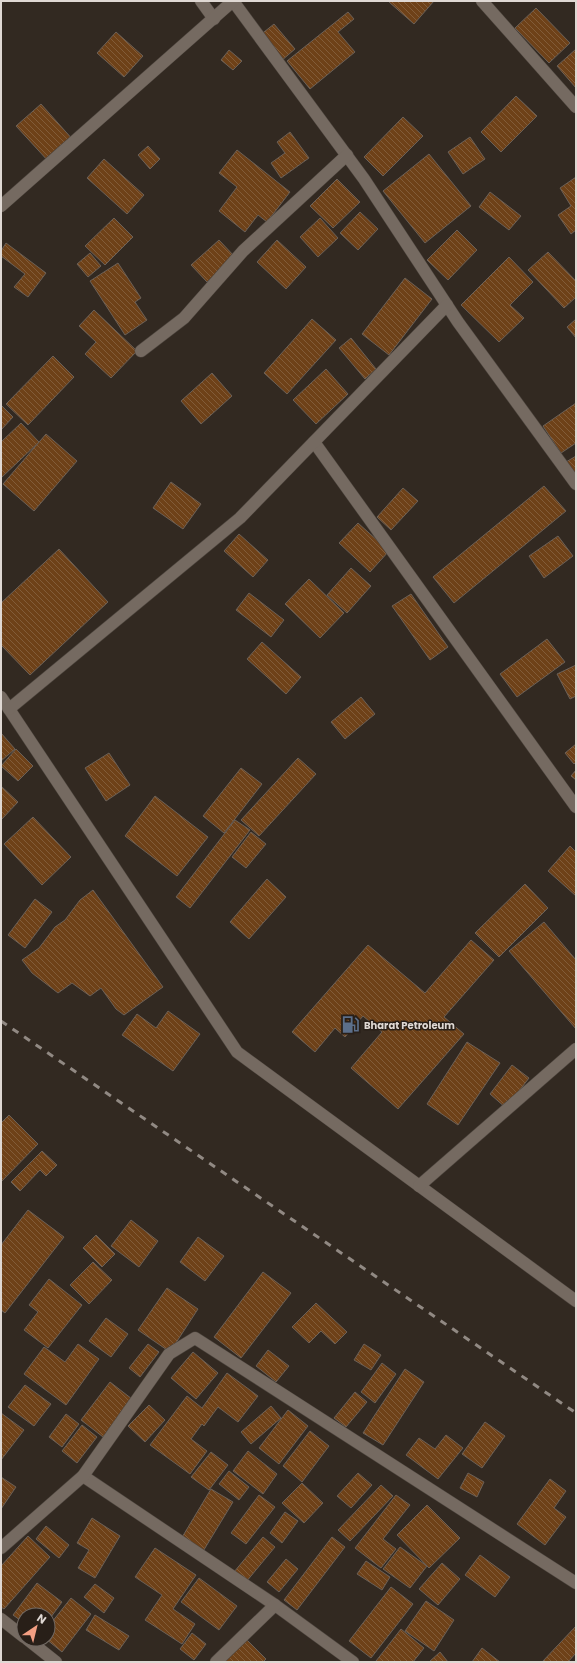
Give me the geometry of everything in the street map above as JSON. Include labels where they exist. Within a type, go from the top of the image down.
[{"type":"street","points":[[201,1],[214,18]]},
{"type":"street","points":[[1,206],[233,1],[347,155],[447,305],[576,484]]},
{"type":"street","points":[[482,1],[576,107]]},
{"type":"street","points":[[141,351],[184,318],[242,251],[347,155]]},
{"type":"street","points":[[9,709],[240,518],[447,305]]},
{"type":"street","points":[[314,442],[576,807]]},
{"type":"street","points":[[1,697],[237,1052],[576,1301]]},
{"type":"street","points":[[419,1186],[576,1049]]},
{"type":"street","points":[[1,1548],[83,1476],[169,1354],[195,1338],[576,1583]]},
{"type":"street","points":[[83,1476],[275,1605],[353,1662]]},
{"type":"street","points":[[216,1662],[275,1605]]},
{"type":"street","points":[[1,1619],[16,1631]]},
{"type":"street","points":[[36,1647],[56,1662]]},
{"type":"building","points":[[434,1],[414,24],[389,2]]},
{"type":"building","points":[[536,8],[570,43],[549,63],[515,28]]},
{"type":"building","points":[[348,12],[354,19],[338,32],[355,52],[310,89],[287,61]]},
{"type":"building","points":[[274,24],[295,49],[281,61],[259,36]]},
{"type":"building","points":[[116,32],[143,56],[124,77],[97,53]]},
{"type":"building","points":[[576,49],[576,88],[557,66]]},
{"type":"building","points":[[229,50],[242,61],[233,70],[221,60]]},
{"type":"building","points":[[516,96],[537,116],[501,152],[481,132]]},
{"type":"building","points":[[41,104],[74,141],[49,162],[16,126]]},
{"type":"building","points":[[403,117],[423,136],[383,176],[364,157]]},
{"type":"building","points":[[290,132],[309,158],[281,178],[271,163],[285,153],[277,142]]},
{"type":"building","points":[[470,137],[485,159],[463,174],[448,152]]},
{"type":"building","points":[[148,146],[160,159],[150,169],[138,155]]},
{"type":"building","points":[[237,150],[290,192],[267,222],[258,215],[245,232],[219,211],[237,187],[219,173]]},
{"type":"building","points":[[429,154],[471,206],[425,243],[383,191]]},
{"type":"building","points":[[104,159],[144,195],[127,214],[87,178]]},
{"type":"building","points":[[576,177],[576,230],[571,234],[558,215],[571,206],[560,188]]},
{"type":"building","points":[[337,179],[360,202],[333,228],[310,206]]},
{"type":"building","points":[[490,192],[521,216],[509,230],[479,207]]},
{"type":"building","points":[[360,212],[378,229],[358,250],[340,233]]},
{"type":"building","points":[[114,218],[133,237],[105,265],[85,246]]},
{"type":"building","points":[[320,218],[338,238],[318,257],[300,237]]},
{"type":"building","points":[[457,230],[477,250],[448,280],[427,260]]},
{"type":"building","points":[[219,240],[235,257],[207,282],[191,265]]},
{"type":"building","points":[[277,240],[306,267],[286,289],[257,262]]},
{"type":"building","points":[[6,243],[46,273],[28,297],[14,287],[25,274],[1,256],[1,251]]},
{"type":"building","points":[[548,252],[576,281],[576,297],[564,308],[528,270]]},
{"type":"building","points":[[90,253],[101,266],[88,277],[77,264]]},
{"type":"building","points":[[509,257],[533,282],[510,305],[524,318],[499,342],[461,305]]},
{"type":"building","points":[[118,263],[141,298],[135,302],[147,320],[125,335],[90,281]]},
{"type":"building","points":[[405,278],[432,299],[389,355],[362,334]]},
{"type":"building","points":[[94,310],[137,351],[111,378],[85,354],[96,342],[79,326]]},
{"type":"building","points":[[312,319],[336,340],[287,394],[264,373]]},
{"type":"building","points":[[576,319],[576,338],[567,327]]},
{"type":"building","points":[[351,338],[376,369],[365,379],[339,348]]},
{"type":"building","points":[[53,356],[74,377],[28,425],[6,404]]},
{"type":"building","points":[[326,369],[348,394],[316,424],[293,400]]},
{"type":"building","points":[[212,373],[232,396],[201,424],[181,401]]},
{"type":"building","points":[[576,403],[576,443],[561,453],[543,426]]},
{"type":"building","points":[[1,405],[13,417],[1,430]]},
{"type":"building","points":[[21,423],[39,442],[1,478],[1,442]]},
{"type":"building","points":[[46,434],[77,461],[34,511],[3,484]]},
{"type":"building","points":[[576,456],[576,478],[566,462]]},
{"type":"building","points":[[171,482],[201,504],[183,529],[153,508]]},
{"type":"building","points":[[544,486],[566,511],[454,603],[433,577]]},
{"type":"building","points":[[403,488],[418,501],[391,530],[377,517]]},
{"type":"building","points":[[358,523],[389,551],[370,572],[339,543]]},
{"type":"building","points":[[239,534],[268,560],[253,577],[224,551]]},
{"type":"building","points":[[558,536],[573,556],[544,578],[529,556]]},
{"type":"building","points":[[59,549],[108,602],[30,675],[1,645],[1,603]]},
{"type":"building","points":[[351,568],[371,586],[347,613],[327,595]]},
{"type":"building","points":[[309,579],[344,613],[320,638],[285,604]]},
{"type":"building","points":[[249,593],[284,620],[271,637],[236,610]]},
{"type":"building","points":[[411,594],[448,647],[430,660],[392,606]]},
{"type":"building","points":[[547,639],[565,662],[517,697],[500,674]]},
{"type":"building","points":[[262,642],[301,677],[286,694],[247,659]]},
{"type":"building","points":[[576,665],[576,696],[570,699],[557,674]]},
{"type":"building","points":[[361,697],[375,714],[345,739],[331,722]]},
{"type":"building","points":[[1,733],[15,749],[1,761]]},
{"type":"building","points":[[576,744],[576,762],[574,764],[565,753]]},
{"type":"building","points":[[16,749],[33,766],[18,781],[1,766]]},
{"type":"building","points":[[109,753],[130,785],[106,801],[85,768]]},
{"type":"building","points":[[298,758],[316,774],[259,836],[241,820]]},
{"type":"building","points":[[241,768],[262,784],[224,833],[203,816]]},
{"type":"building","points":[[576,770],[576,780],[571,776]]},
{"type":"building","points":[[1,786],[18,802],[1,820]]},
{"type":"building","points":[[155,796],[208,837],[177,876],[125,836]]},
{"type":"building","points":[[33,817],[71,857],[42,885],[4,844]]},
{"type":"building","points":[[235,820],[250,830],[190,908],[176,897]]},
{"type":"building","points":[[251,832],[266,844],[246,868],[232,857]]},
{"type":"building","points":[[570,846],[576,852],[576,896],[548,871]]},
{"type":"building","points":[[267,879],[286,897],[249,939],[230,922]]},
{"type":"building","points":[[525,884],[548,908],[499,957],[475,933]]},
{"type":"building","points":[[93,890],[163,987],[124,1015],[116,1009],[101,988],[90,996],[72,983],[58,993],[32,973],[22,960],[39,948],[55,927],[65,920],[80,900]]},
{"type":"building","points":[[35,899],[52,912],[25,948],[8,935]]},
{"type":"building","points":[[544,922],[576,960],[576,1029],[509,951]]},
{"type":"building","points":[[471,940],[494,960],[444,1017],[464,1034],[398,1109],[351,1068],[382,1032],[363,1016],[345,1037],[335,1028],[315,1052],[292,1032],[368,945],[425,993]]},
{"type":"building","points":[[168,1011],[200,1034],[173,1071],[122,1035],[137,1014],[156,1028]]},
{"type":"building","points":[[467,1042],[500,1063],[458,1125],[427,1104]]},
{"type":"building","points":[[512,1065],[529,1078],[506,1108],[490,1094]]},
{"type":"building","points":[[9,1115],[38,1144],[1,1182],[1,1123]]},
{"type":"building","points":[[42,1151],[57,1165],[46,1176],[40,1170],[20,1191],[11,1182]]},
{"type":"building","points":[[28,1210],[64,1237],[5,1313],[1,1310],[1,1245]]},
{"type":"building","points":[[131,1220],[158,1241],[139,1267],[111,1246]]},
{"type":"building","points":[[96,1235],[115,1254],[102,1267],[83,1248]]},
{"type":"building","points":[[198,1237],[224,1256],[205,1281],[180,1262]]},
{"type":"building","points":[[93,1262],[112,1280],[89,1304],[70,1285]]},
{"type":"building","points":[[263,1272],[291,1293],[241,1358],[214,1337]]},
{"type":"building","points":[[49,1279],[82,1305],[48,1348],[24,1330],[38,1312],[29,1305]]},
{"type":"building","points":[[167,1288],[198,1309],[170,1352],[138,1330]]},
{"type":"building","points":[[316,1303],[347,1332],[335,1344],[321,1331],[309,1343],[292,1327]]},
{"type":"building","points":[[106,1318],[128,1334],[111,1357],[89,1341]]},
{"type":"building","points":[[78,1344],[99,1359],[66,1405],[24,1374],[44,1347],[65,1362]]},
{"type":"building","points":[[148,1344],[159,1352],[140,1377],[129,1368]]},
{"type":"building","points":[[364,1344],[381,1355],[371,1370],[354,1360]]},
{"type":"building","points":[[268,1350],[289,1366],[276,1382],[256,1366]]},
{"type":"building","points":[[193,1352],[218,1373],[196,1399],[171,1378]]},
{"type":"building","points":[[382,1363],[396,1374],[375,1403],[361,1392]]},
{"type":"building","points":[[405,1369],[424,1382],[383,1445],[363,1433]]},
{"type":"building","points":[[227,1373],[258,1396],[238,1422],[218,1407],[204,1426],[202,1424],[191,1439],[207,1451],[190,1474],[150,1445],[187,1396],[202,1408]]},
{"type":"building","points":[[110,1382],[132,1399],[103,1437],[81,1420]]},
{"type":"building","points":[[25,1385],[51,1404],[34,1426],[8,1407]]},
{"type":"building","points":[[355,1392],[367,1402],[346,1427],[334,1418]]},
{"type":"building","points":[[149,1405],[165,1420],[145,1442],[128,1426]]},
{"type":"building","points":[[271,1406],[281,1418],[251,1444],[241,1432]]},
{"type":"building","points":[[288,1410],[308,1426],[279,1464],[259,1448]]},
{"type":"building","points":[[1,1413],[24,1430],[1,1460]]},
{"type":"building","points":[[66,1414],[79,1424],[62,1447],[49,1437]]},
{"type":"building","points":[[485,1422],[505,1436],[482,1468],[462,1454]]},
{"type":"building","points":[[82,1425],[97,1437],[77,1463],[62,1451]]},
{"type":"building","points":[[310,1431],[329,1446],[302,1482],[283,1466]]},
{"type":"building","points":[[446,1435],[463,1448],[438,1479],[406,1455],[419,1438],[435,1449]]},
{"type":"building","points":[[248,1451],[277,1474],[263,1494],[233,1471]]},
{"type":"building","points":[[211,1452],[228,1465],[209,1490],[191,1477]]},
{"type":"building","points":[[229,1471],[249,1487],[239,1500],[219,1484]]},
{"type":"building","points":[[358,1473],[372,1485],[351,1508],[337,1496]]},
{"type":"building","points":[[468,1473],[484,1482],[477,1497],[460,1488]]},
{"type":"building","points":[[1,1477],[16,1487],[1,1509]]},
{"type":"building","points":[[550,1479],[566,1491],[554,1508],[566,1517],[545,1545],[517,1524]]},
{"type":"building","points":[[302,1483],[323,1503],[304,1523],[282,1503]]},
{"type":"building","points":[[381,1485],[393,1496],[350,1541],[338,1530]]},
{"type":"building","points":[[211,1489],[233,1502],[202,1553],[181,1539]]},
{"type":"building","points":[[259,1495],[275,1507],[246,1544],[231,1533]]},
{"type":"building","points":[[396,1495],[410,1505],[383,1539],[396,1549],[381,1568],[355,1548]]},
{"type":"building","points":[[427,1505],[460,1538],[429,1568],[397,1535]]},
{"type":"building","points":[[285,1512],[298,1521],[282,1543],[270,1533]]},
{"type":"building","points":[[92,1518],[120,1536],[95,1578],[78,1568],[89,1550],[77,1543]]},
{"type":"building","points":[[46,1526],[69,1545],[59,1558],[36,1539]]},
{"type":"building","points":[[28,1536],[50,1557],[4,1609],[1,1607],[1,1566]]},
{"type":"building","points":[[263,1537],[275,1547],[246,1582],[234,1572]]},
{"type":"building","points":[[332,1537],[345,1547],[297,1610],[284,1600]]},
{"type":"building","points":[[400,1547],[427,1566],[410,1588],[383,1569]]},
{"type":"building","points":[[155,1548],[196,1575],[173,1609],[195,1624],[182,1644],[145,1620],[162,1595],[135,1577]]},
{"type":"building","points":[[480,1555],[510,1577],[495,1597],[465,1575]]},
{"type":"building","points":[[286,1559],[298,1569],[279,1592],[267,1582]]},
{"type":"building","points":[[366,1561],[390,1577],[382,1590],[357,1574]]},
{"type":"building","points":[[442,1563],[460,1579],[438,1605],[419,1589]]},
{"type":"building","points":[[199,1578],[237,1606],[219,1630],[181,1602]]},
{"type":"building","points":[[37,1583],[62,1602],[56,1610],[56,1607],[19,1607]]},
{"type":"building","points":[[95,1584],[114,1598],[104,1613],[84,1597]]},
{"type":"building","points":[[391,1587],[413,1604],[371,1658],[349,1641]]},
{"type":"building","points":[[71,1598],[91,1614],[62,1652],[56,1647],[56,1617]]},
{"type":"building","points":[[426,1601],[454,1620],[434,1651],[405,1631]]},
{"type":"building","points":[[95,1615],[129,1636],[119,1650],[86,1630]]},
{"type":"building","points":[[576,1626],[576,1653],[568,1662],[542,1662]]},
{"type":"building","points":[[401,1629],[424,1648],[413,1662],[377,1662],[376,1661]]},
{"type":"building","points":[[192,1633],[206,1644],[194,1660],[180,1649]]},
{"type":"building","points":[[246,1639],[266,1659],[263,1662],[224,1662]]},
{"type":"building","points":[[482,1648],[500,1662],[472,1662]]},
{"type":"building","points":[[440,1652],[448,1662],[429,1662]]},
{"type":"railway","points":[[1,1021],[576,1413]]},
{"type":"place","name":"Bharat Petroleum","points":[[351,1025]]}]
